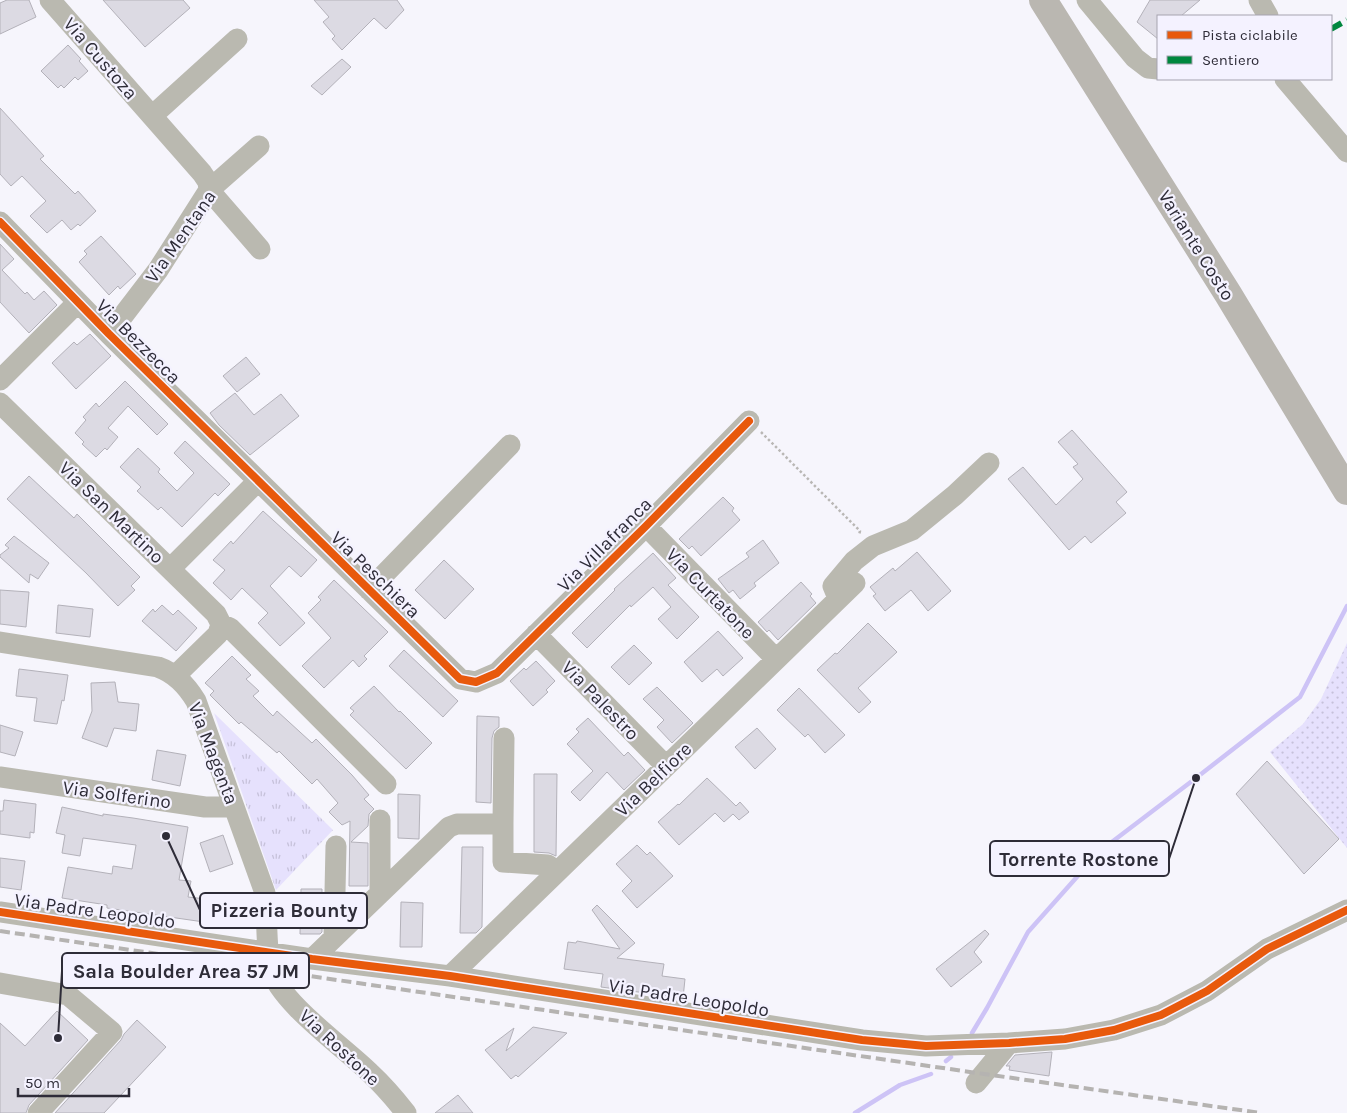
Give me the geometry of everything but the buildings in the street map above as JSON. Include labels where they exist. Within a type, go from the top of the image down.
[{"type":"highway","name":"Variante Costo","points":[[1043,0],[1228,294],[1347,491]]},
{"type":"street","name":"Via Custoza","points":[[50,0],[202,173],[208,182],[209,190],[260,249]]},
{"type":"street","points":[[1087,0],[1135,58],[1148,68],[1157,69]]},
{"type":"street","points":[[1259,0],[1267,15]]},
{"type":"street","name":"Via Custoza","points":[[152,116],[237,39]]},
{"type":"street","points":[[1286,80],[1347,152]]},
{"type":"street","name":"Via Mentana","points":[[108,334],[158,270],[209,190],[259,146]]},
{"type":"street","name":"Via Bezzecca","points":[[0,222],[108,334],[258,481]]},
{"type":"street","points":[[0,380],[78,303]]},
{"type":"street","name":"Via San Martino","points":[[0,403],[216,614],[221,624],[230,628],[386,784]]},
{"type":"street","name":"Via Villafranca","points":[[476,682],[497,673],[749,421]]},
{"type":"street","points":[[369,590],[510,445]]},
{"type":"street","points":[[838,599],[833,586],[854,561],[873,546],[912,530],[956,495],[989,463]]},
{"type":"street","points":[[170,569],[258,481]]},
{"type":"street","name":"Via Peschiera","points":[[258,481],[460,679],[476,682]]},
{"type":"street","name":"Via Curtatone","points":[[646,526],[776,659]]},
{"type":"street","name":"Via Belfiore","points":[[450,976],[855,583]]},
{"type":"street","points":[[176,676],[218,634],[221,624]]},
{"type":"street","name":"Via Palestro","points":[[536,634],[666,766]]},
{"type":"street","name":"Via Magenta","points":[[0,642],[158,667],[176,676],[189,690],[196,701],[265,893],[268,952]]},
{"type":"street","points":[[504,738],[503,862],[548,865],[557,872]]},
{"type":"street","name":"Via Solferino","points":[[0,777],[205,807],[234,807]]},
{"type":"street","points":[[380,820],[380,893]]},
{"type":"street","points":[[312,959],[449,827],[456,824],[503,824]]},
{"type":"street","points":[[334,937],[336,846]]},
{"type":"street","name":"Via Padre Leopoldo","points":[[0,912],[312,959],[450,976],[862,1040],[926,1046],[1065,1039],[1114,1030],[1161,1015],[1207,991],[1267,949],[1347,910]]},
{"type":"street","name":"Via Rostone","points":[[268,952],[271,970],[281,992],[371,1074],[406,1113]]},
{"type":"street","points":[[0,983],[68,995],[112,1032],[38,1113]]},
{"type":"street","points":[[976,1083],[1009,1043]]},
{"type":"path","points":[[749,421],[860,531],[854,550],[854,561]]},
{"type":"green space","points":[[1347,643],[1347,848],[1270,752],[1303,724],[1321,699]]},
{"type":"green space","points":[[214,713],[333,830],[276,890]]},
{"type":"waterway","points":[[972,1033],[1028,932],[1100,851],[1300,697],[1347,606]]},
{"type":"waterway","points":[[946,1061],[951,1057]]},
{"type":"waterway","points":[[855,1113],[900,1085],[931,1074]]},
{"type":"railway","points":[[0,931],[1261,1113]]},
{"type":"marked path","points":[[1332,28],[1347,20]]},
{"type":"cycle path","points":[[0,222],[109,334],[460,679],[476,682],[497,673],[749,421]]},
{"type":"cycle path","points":[[0,912],[312,959],[450,976],[862,1040],[926,1046],[1065,1039],[1114,1030],[1161,1015],[1207,991],[1267,949],[1347,910]]},
{"type":"place","name":"Torrente Rostone","points":[[1196,778]]},
{"type":"place","name":"Pizzeria Bounty","points":[[166,836]]},
{"type":"place","name":"Sala Boulder Area 57 JM","points":[[58,1038]]}]
